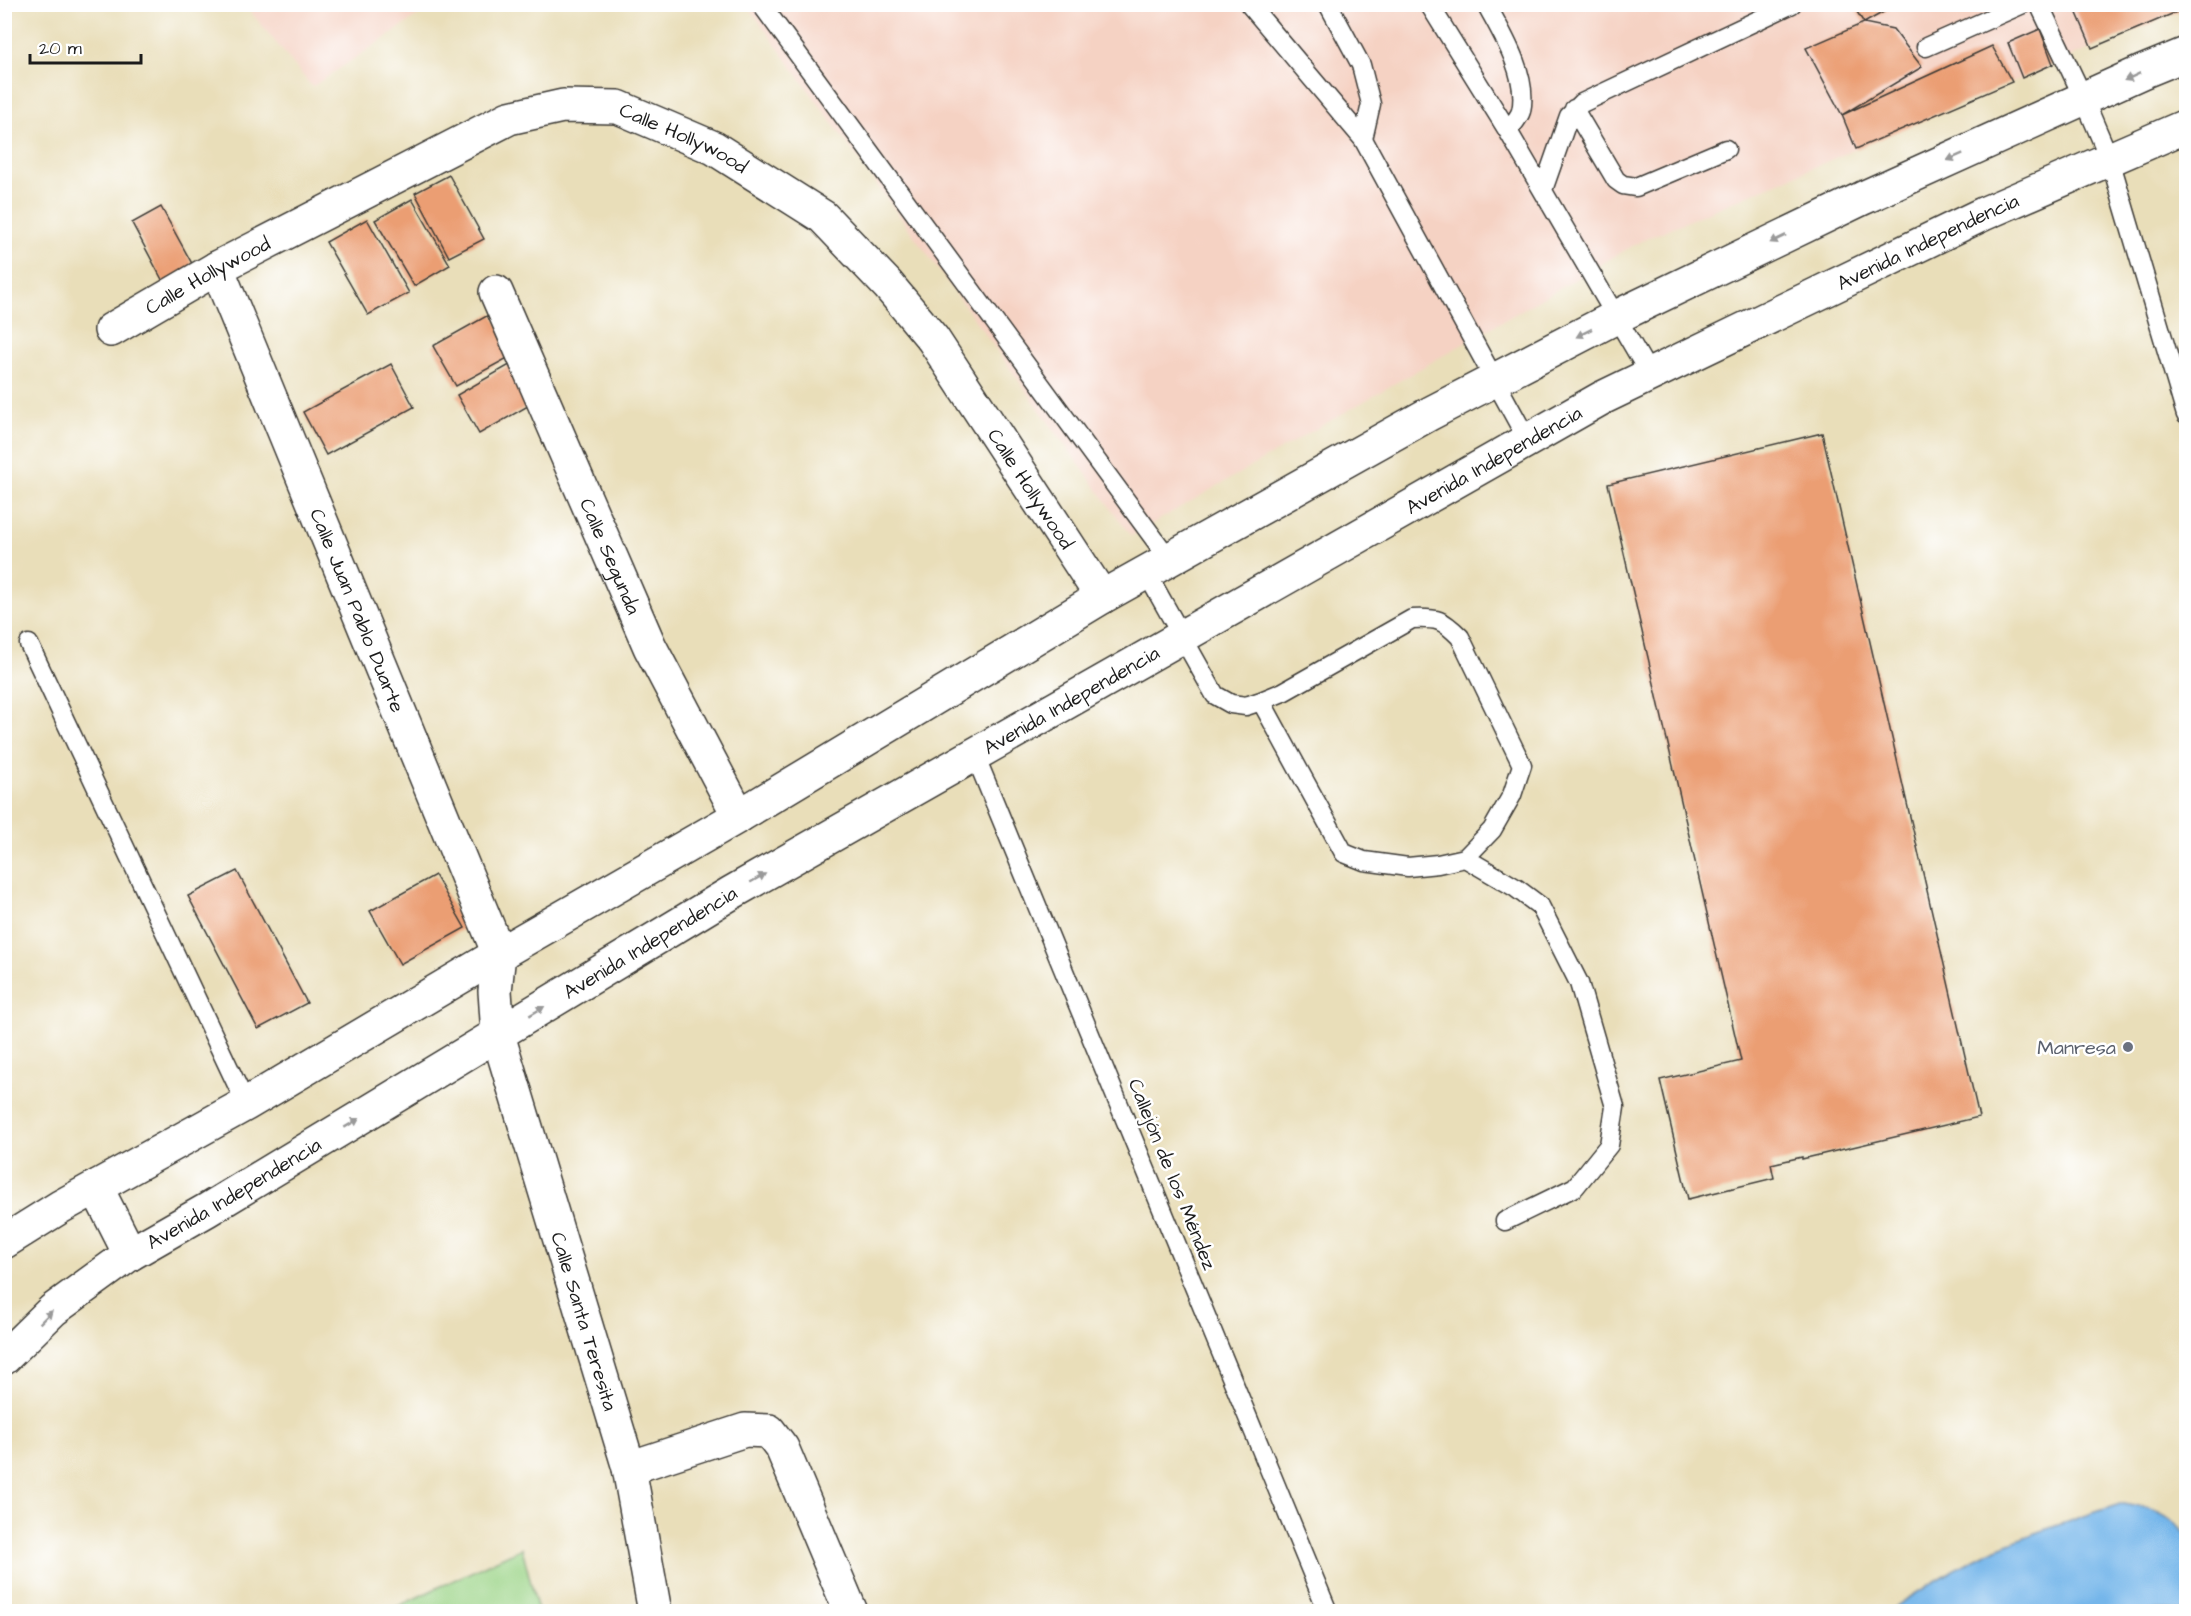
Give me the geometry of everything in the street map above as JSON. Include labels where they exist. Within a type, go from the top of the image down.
[{"type":"street","points":[[4,1242],[96,1187],[246,1104],[499,954],[739,816],[1102,597],[1494,379],[1616,317],[1863,198],[2187,54]]},
{"type":"street","name":"Calle Hollywood","points":[[111,330],[217,268],[508,118],[563,106],[618,107],[714,148],[823,217],[888,285],[933,339],[1102,597]]},
{"type":"street","name":"Avenida Independencia","points":[[4,1358],[53,1310],[130,1254],[731,893],[1602,399],[1983,214],[2187,126]]},
{"type":"street","name":"Calle Juan Pablo Duarte","points":[[217,268],[499,954]]},
{"type":"street","name":"Calle Segunda","points":[[496,292],[650,647],[739,816]]},
{"type":"street","name":"Calle Santa Teresita","points":[[499,954],[495,991],[498,1035],[629,1468],[655,1611]]},
{"type":"street","points":[[96,1187],[130,1254]]},
{"type":"street","points":[[629,1468],[745,1430],[769,1431],[782,1448],[851,1611]]},
{"type":"lane","points":[[761,4],[1157,566],[1182,637],[1215,695],[1231,704],[1246,706],[1283,692],[1412,620],[1427,619],[1445,622],[1460,637],[1522,765],[1512,795],[1492,830],[1465,858],[1408,867],[1364,861],[1344,853],[1261,701]]},
{"type":"lane","points":[[1249,4],[1363,139],[1528,441]]},
{"type":"lane","points":[[1328,4],[1361,65],[1371,104],[1363,139]]},
{"type":"lane","points":[[1429,4],[1508,131],[1650,375]]},
{"type":"lane","points":[[1486,4],[1509,45],[1521,85],[1521,112],[1508,131]]},
{"type":"lane","points":[[1543,190],[1569,116],[1582,103],[1792,4]]},
{"type":"lane","points":[[1926,47],[2023,4]]},
{"type":"lane","points":[[2039,4],[2085,99],[2110,160],[2187,414]]},
{"type":"lane","points":[[1574,109],[1616,180],[1623,185],[1636,187],[1726,148]]},
{"type":"lane","points":[[28,644],[246,1104]]},
{"type":"lane","name":"Callejón de los Méndez","points":[[975,755],[1328,1611]]},
{"type":"lane","points":[[1465,858],[1516,888],[1540,906],[1579,983],[1615,1107],[1609,1145],[1575,1187],[1505,1221]]},
{"type":"shaded area","points":[[2186,4],[2186,8],[1641,241],[1131,536],[747,5]]},
{"type":"shaded area","points":[[245,5],[434,5],[312,87]]},
{"type":"green space","points":[[522,1548],[538,1611],[388,1611]]},
{"type":"water","points":[[2123,1503],[2159,1512],[2173,1521],[2186,1535],[2186,1611],[1889,1611],[1942,1577],[1997,1548]]},
{"type":"building","points":[[1852,4],[1898,4],[1864,23]]},
{"type":"building","points":[[2073,4],[2186,4],[2186,8],[2092,48]]},
{"type":"building","points":[[1864,23],[1893,29],[1922,67],[1842,115],[1806,48]]},
{"type":"building","points":[[2040,29],[2053,64],[2022,78],[2008,43]]},
{"type":"building","points":[[1992,46],[2012,82],[1856,149],[1842,115]]},
{"type":"building","points":[[449,175],[484,239],[449,257],[415,193]]},
{"type":"building","points":[[412,199],[450,265],[414,286],[375,220]]},
{"type":"building","points":[[161,207],[196,271],[166,287],[132,223]]},
{"type":"building","points":[[367,219],[409,293],[368,315],[326,242]]},
{"type":"building","points":[[492,313],[515,354],[456,386],[433,346]]},
{"type":"building","points":[[513,363],[535,402],[479,434],[457,395]]},
{"type":"building","points":[[391,364],[414,407],[326,455],[303,412]]},
{"type":"building","points":[[1822,433],[1979,1117],[1802,1159],[1802,1157],[1771,1164],[1774,1178],[1688,1199],[1660,1080],[1741,1061],[1608,484]]},
{"type":"building","points":[[237,871],[307,1003],[258,1029],[188,896]]},
{"type":"building","points":[[435,875],[465,928],[400,964],[370,911]]},
{"type":"place","name":"Manresa","points":[[2128,1047]]}]
